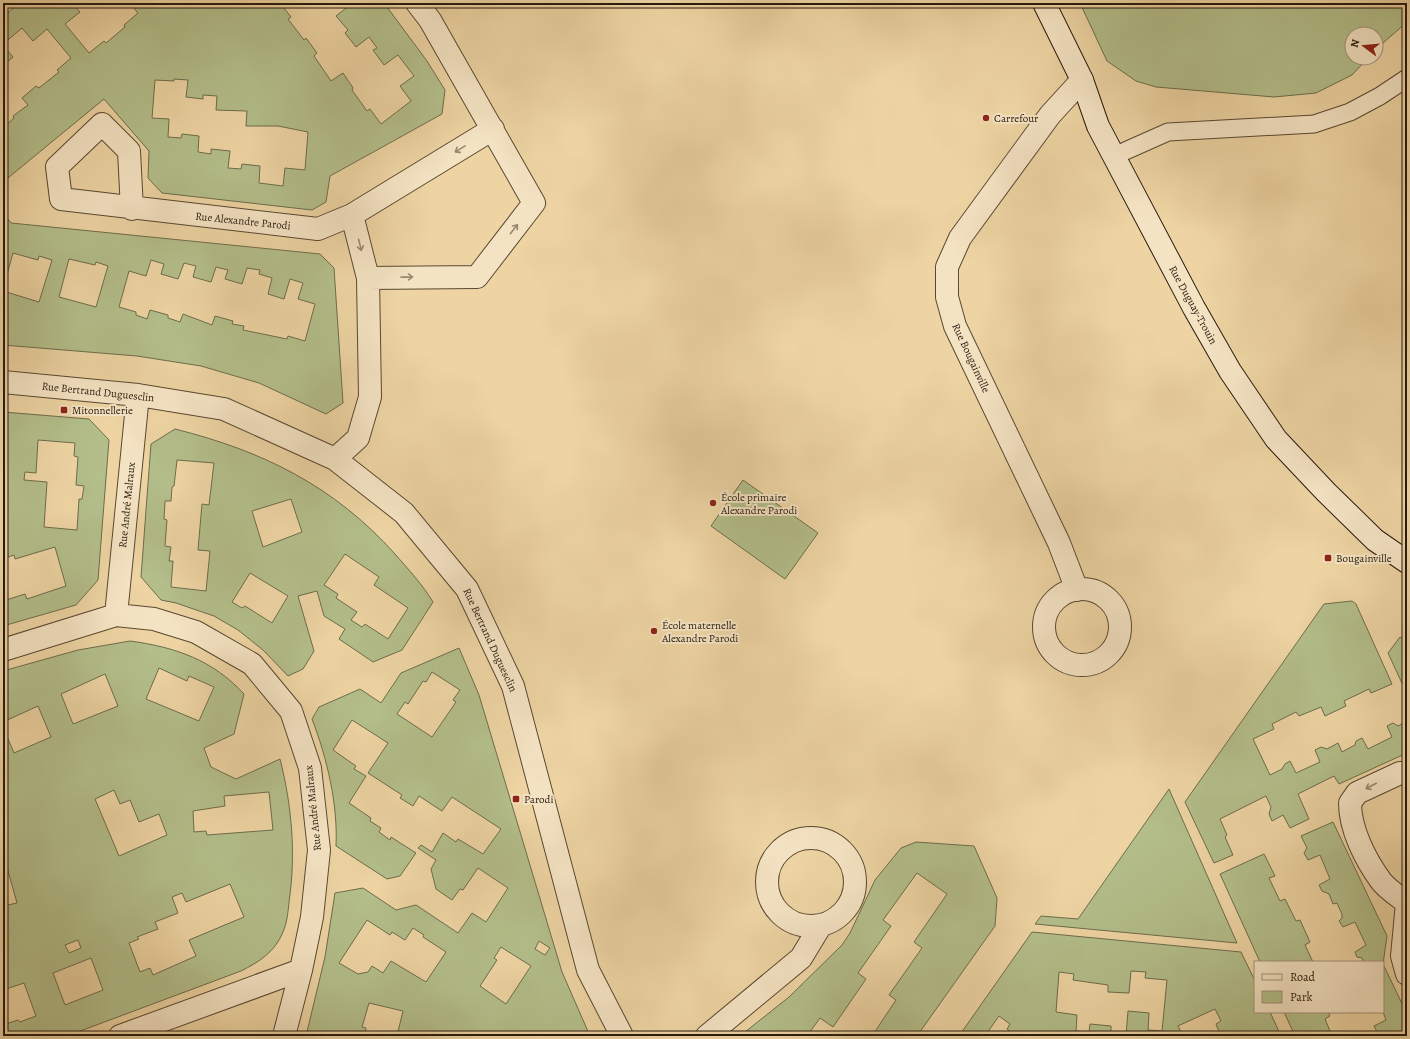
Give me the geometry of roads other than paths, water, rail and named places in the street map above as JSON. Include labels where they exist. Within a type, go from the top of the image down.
[{"type":"street","points":[[368,278],[477,277],[534,203],[430,20],[417,3]]},
{"type":"street","name":"Rue Duguay-Trouin","points":[[1044,3],[1082,80],[1098,126],[1197,314],[1230,371],[1276,439],[1326,492],[1375,540],[1407,562]]},
{"type":"street","name":"Rue Bougainville","points":[[1077,590],[1059,542],[955,326],[947,297],[947,267],[960,238],[1050,115],[1082,80]]},
{"type":"street","name":"Rue Alexandre Parodi","points":[[132,209],[318,229],[352,214],[493,129]]},
{"type":"street","points":[[335,459],[358,438],[370,397],[368,278],[352,214]]},
{"type":"street","name":"Rue Bertrand Duguesclin","points":[[3,382],[138,395],[224,409],[335,459],[404,513],[467,589],[513,686],[588,970],[622,1036]]},
{"type":"street","name":"Rue André Malraux","points":[[116,615],[138,395]]},
{"type":"street","name":"Rue André Malraux","points":[[3,650],[116,615],[154,619],[196,632],[252,664],[291,711],[310,768],[319,850],[312,917],[301,970],[284,1036]]},
{"type":"street","points":[[1407,774],[1400,773],[1357,793],[1350,803],[1350,818],[1359,842],[1374,869],[1382,882],[1407,903],[1402,956],[1407,974]]},
{"type":"street","points":[[707,1036],[801,958],[821,925],[834,920],[844,911],[852,900],[856,886],[855,872],[849,859],[840,848],[828,841],[814,837],[799,839],[785,846],[774,856],[768,870],[766,885],[770,900],[779,913],[791,922],[805,926],[821,925]]},
{"type":"street","points":[[120,1036],[301,970]]},
{"type":"lane","points":[[1114,156],[1168,132],[1314,124],[1350,112],[1380,96],[1407,78]]},
{"type":"place","name":"Carrefour","points":[[986,118]]},
{"type":"place","name":"Mitonnellerie","points":[[64,410]]},
{"type":"place","name":"École primaire Alexandre Parodi","points":[[713,503]]},
{"type":"place","name":"Bougainville","points":[[1328,558]]},
{"type":"place","name":"École maternelle Alexandre Parodi","points":[[654,631]]},
{"type":"place","name":"Parodi","points":[[516,799]]}]
